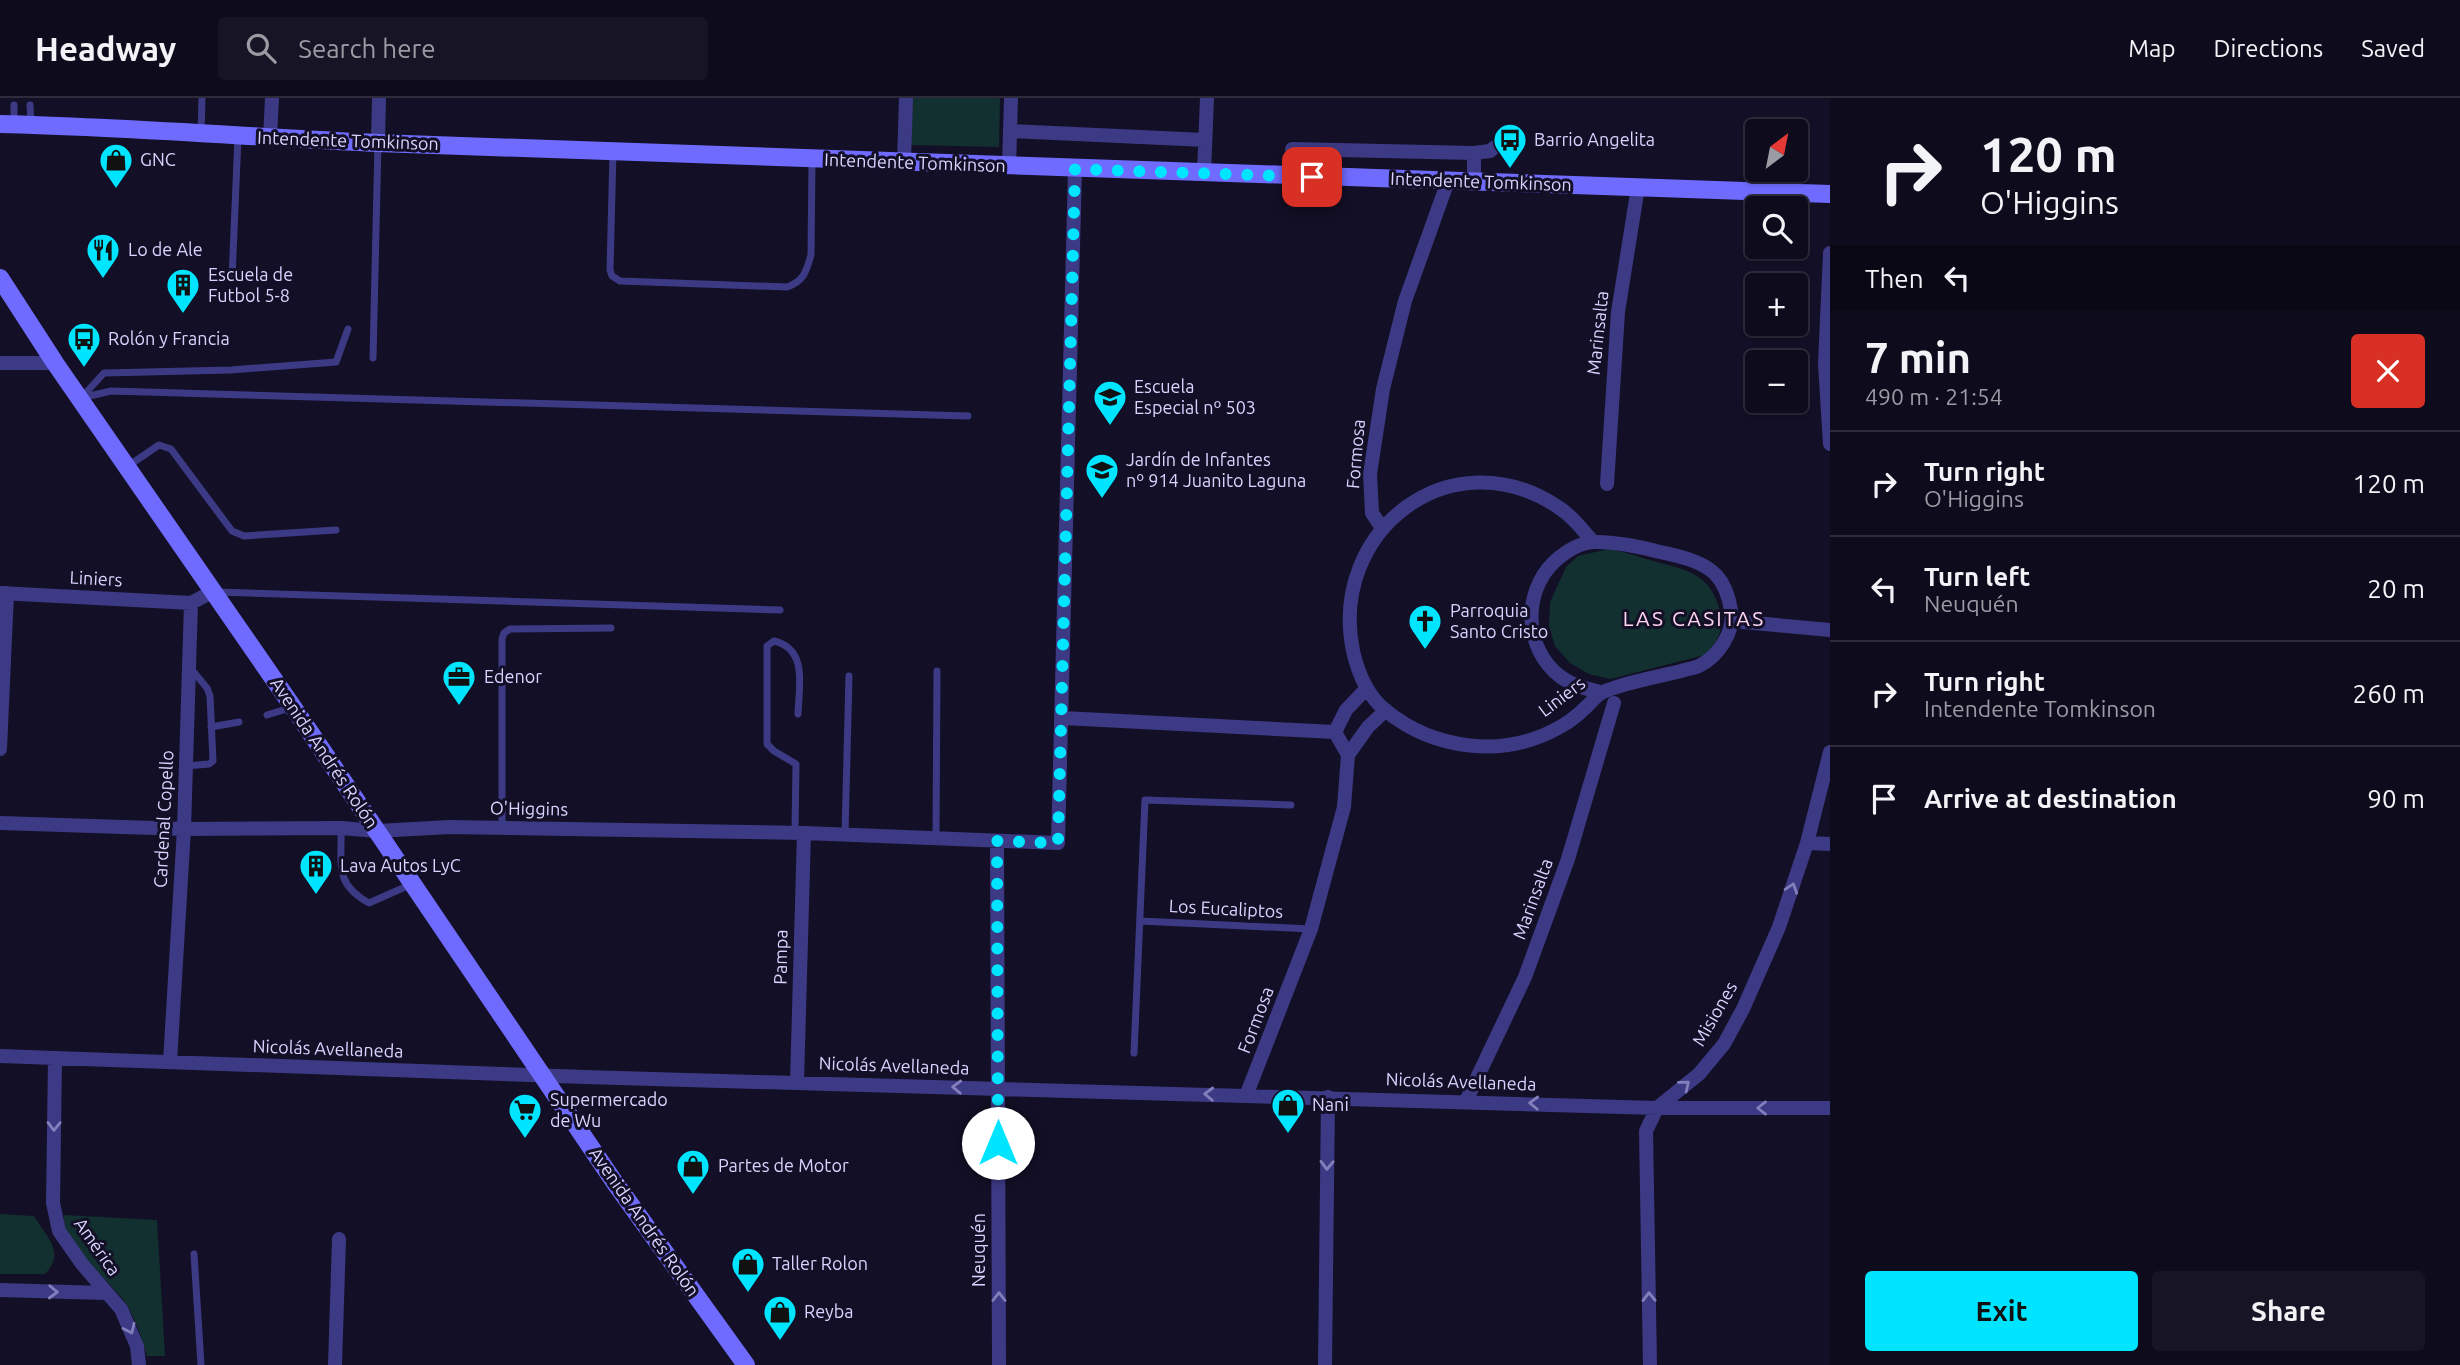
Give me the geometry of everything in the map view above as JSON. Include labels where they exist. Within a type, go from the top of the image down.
[{"type":"street","points":[[270,138],[272,98]]},
{"type":"street","points":[[378,143],[379,98]]},
{"type":"street","points":[[904,162],[906,98]]},
{"type":"street","points":[[1009,167],[1011,98]]},
{"type":"street","points":[[1204,173],[1207,98]]},
{"type":"street","name":"Intendente Tomkinson","points":[[15,124],[96,126],[378,143],[1830,194]]},
{"type":"street","points":[[1010,131],[1205,140]]},
{"type":"street","points":[[1292,149],[1474,153],[1490,151],[1495,147]]},
{"type":"street","points":[[1474,153],[1474,181]]},
{"type":"street","points":[[1075,169],[1063,718],[1335,732]]},
{"type":"street","name":"Formosa","points":[[1382,528],[1372,513],[1370,474],[1383,389],[1405,301],[1448,181]]},
{"type":"street","name":"Marinsalta","points":[[1606,484],[1618,312],[1638,187]]},
{"type":"street","points":[[1830,253],[1825,364],[1830,444]]},
{"type":"street","name":"Avenida Andrés Rolón","points":[[0,278],[55,363],[293,707],[615,1183],[746,1365]]},
{"type":"street","points":[[0,363],[55,363]]},
{"type":"street","points":[[1335,732],[1346,710],[1366,689],[1355,662],[1350,635],[1349,606],[1359,569],[1366,551],[1382,528],[1410,505],[1443,489],[1466,484],[1491,483],[1515,487],[1538,495],[1559,508],[1578,523],[1593,542]]},
{"type":"street","points":[[1601,692],[1579,687],[1559,676],[1544,659],[1534,638],[1531,615],[1533,598],[1549,567],[1562,555],[1593,542],[1648,549],[1688,558],[1716,574],[1729,598],[1733,621],[1830,630]]},
{"type":"street","points":[[191,603],[212,592]]},
{"type":"street","points":[[0,749],[3,593]]},
{"type":"street","name":"Liniers","points":[[3,593],[191,603]]},
{"type":"street","name":"Cardenal Copello","points":[[170,1062],[184,829],[191,603]]},
{"type":"street","name":"Liniers","points":[[1366,689],[1385,710],[1407,726],[1432,737],[1457,745],[1511,745],[1561,727],[1583,711],[1601,692],[1700,666],[1726,640],[1733,621]]},
{"type":"street","name":"Marinsalta","points":[[1466,1101],[1530,964],[1568,859],[1615,703]]},
{"type":"street","name":"Formosa","points":[[1246,1096],[1311,929],[1344,807],[1349,755],[1368,727],[1385,710]]},
{"type":"street","name":"O'Higgins","points":[[0,823],[184,829],[341,828],[377,831],[412,827],[799,833],[1058,843],[1063,718]]},
{"type":"street","points":[[1335,732],[1349,755]]},
{"type":"street","name":"Misiones","points":[[1657,1108],[1699,1074],[1724,1044],[1743,1009],[1779,927],[1807,843],[1830,752]]},
{"type":"street","name":"Pampa","points":[[797,1082],[799,833]]},
{"type":"street","name":"Neuquén","points":[[997,841],[999,1365]]},
{"type":"street","points":[[1807,843],[1830,844]]},
{"type":"street","name":"Nicolás Avellaneda","points":[[0,1056],[1657,1108],[1830,1108]]},
{"type":"street","name":"América","points":[[55,1058],[53,1203],[59,1231],[82,1264],[121,1309],[137,1346],[139,1365]]},
{"type":"street","points":[[1325,1365],[1328,1097]]},
{"type":"street","points":[[1650,1365],[1646,1130],[1657,1108]]},
{"type":"street","points":[[335,1365],[339,1239]]},
{"type":"street","points":[[0,1290],[106,1293]]},
{"type":"lane","points":[[201,134],[202,98]]},
{"type":"lane","points":[[14,105],[15,124]]},
{"type":"lane","points":[[15,124],[30,105]]},
{"type":"lane","points":[[232,278],[238,136]]},
{"type":"lane","points":[[373,358],[378,143]]},
{"type":"lane","points":[[613,151],[612,276],[620,281],[787,287],[799,283],[811,256],[812,158]]},
{"type":"lane","points":[[81,398],[104,373],[231,370],[336,362],[348,328]]},
{"type":"lane","points":[[81,398],[111,391],[968,416]]},
{"type":"lane","points":[[127,466],[159,445],[172,449],[232,531],[244,536],[336,530]]},
{"type":"lane","points":[[212,592],[780,610]]},
{"type":"lane","points":[[502,828],[504,633],[510,629],[611,628]]},
{"type":"lane","points":[[798,714],[799,667],[794,652],[783,643],[774,641],[767,646],[767,744],[796,764],[799,833]]},
{"type":"lane","points":[[186,766],[209,764],[213,761],[210,696],[190,667]]},
{"type":"lane","points":[[936,838],[937,671]]},
{"type":"lane","points":[[845,835],[849,676]]},
{"type":"lane","points":[[267,715],[293,707]]},
{"type":"lane","points":[[211,727],[239,722]]},
{"type":"lane","points":[[1134,1053],[1145,800],[1291,805]]},
{"type":"lane","points":[[341,828],[342,880],[352,892],[369,903],[413,884]]},
{"type":"lane","name":"Los Eucaliptos","points":[[1140,921],[1311,929]]},
{"type":"lane","points":[[194,1254],[201,1365]]},
{"type":"green space","points":[[912,98],[1000,98],[999,147],[911,145]]},
{"type":"green space","points":[[1608,549],[1684,570],[1694,574],[1710,588],[1720,611],[1721,629],[1705,655],[1610,679],[1589,674],[1570,663],[1555,646],[1549,626],[1550,602],[1566,567],[1578,556]]},
{"type":"green space","points":[[0,1214],[34,1216],[49,1238],[54,1252],[54,1259],[45,1274],[0,1274]]},
{"type":"green space","points":[[64,1215],[157,1220],[165,1356],[147,1356],[126,1304],[78,1250],[65,1227]]},
{"type":"place","name":"Barrio Angelita","points":[[1510,170]]},
{"type":"place","name":"GNC","points":[[116,190]]},
{"type":"place","name":"Lo de Ale","points":[[103,280]]},
{"type":"place","name":"Escuela de Futbol 5-8","points":[[183,315]]},
{"type":"place","name":"Rolón y Francia","points":[[84,369]]},
{"type":"place","name":"Escuela Especial nº 503","points":[[1110,427]]},
{"type":"place","name":"Jardín de Infantes nº 914 Juanito Laguna","points":[[1102,500]]},
{"type":"place","name":"Parroquia Santo Cristo","points":[[1425,651]]},
{"type":"place","name":"Edenor","points":[[459,707]]},
{"type":"place","name":"Lava Autos LyC","points":[[316,896]]},
{"type":"place","name":"Nani","points":[[1288,1135]]},
{"type":"place","name":"Supermercado de Wu","points":[[525,1140]]},
{"type":"place","name":"Partes de Motor","points":[[693,1196]]},
{"type":"place","name":"Taller Rolon","points":[[748,1294]]},
{"type":"place","name":"Reyba","points":[[780,1342]]},
{"type":"district","name":"LAS CASITAS","points":[[1694,619]]},
{"type":"route","points":[[998,1143],[997,841],[1058,843],[1075,169],[1312,177]]}]
